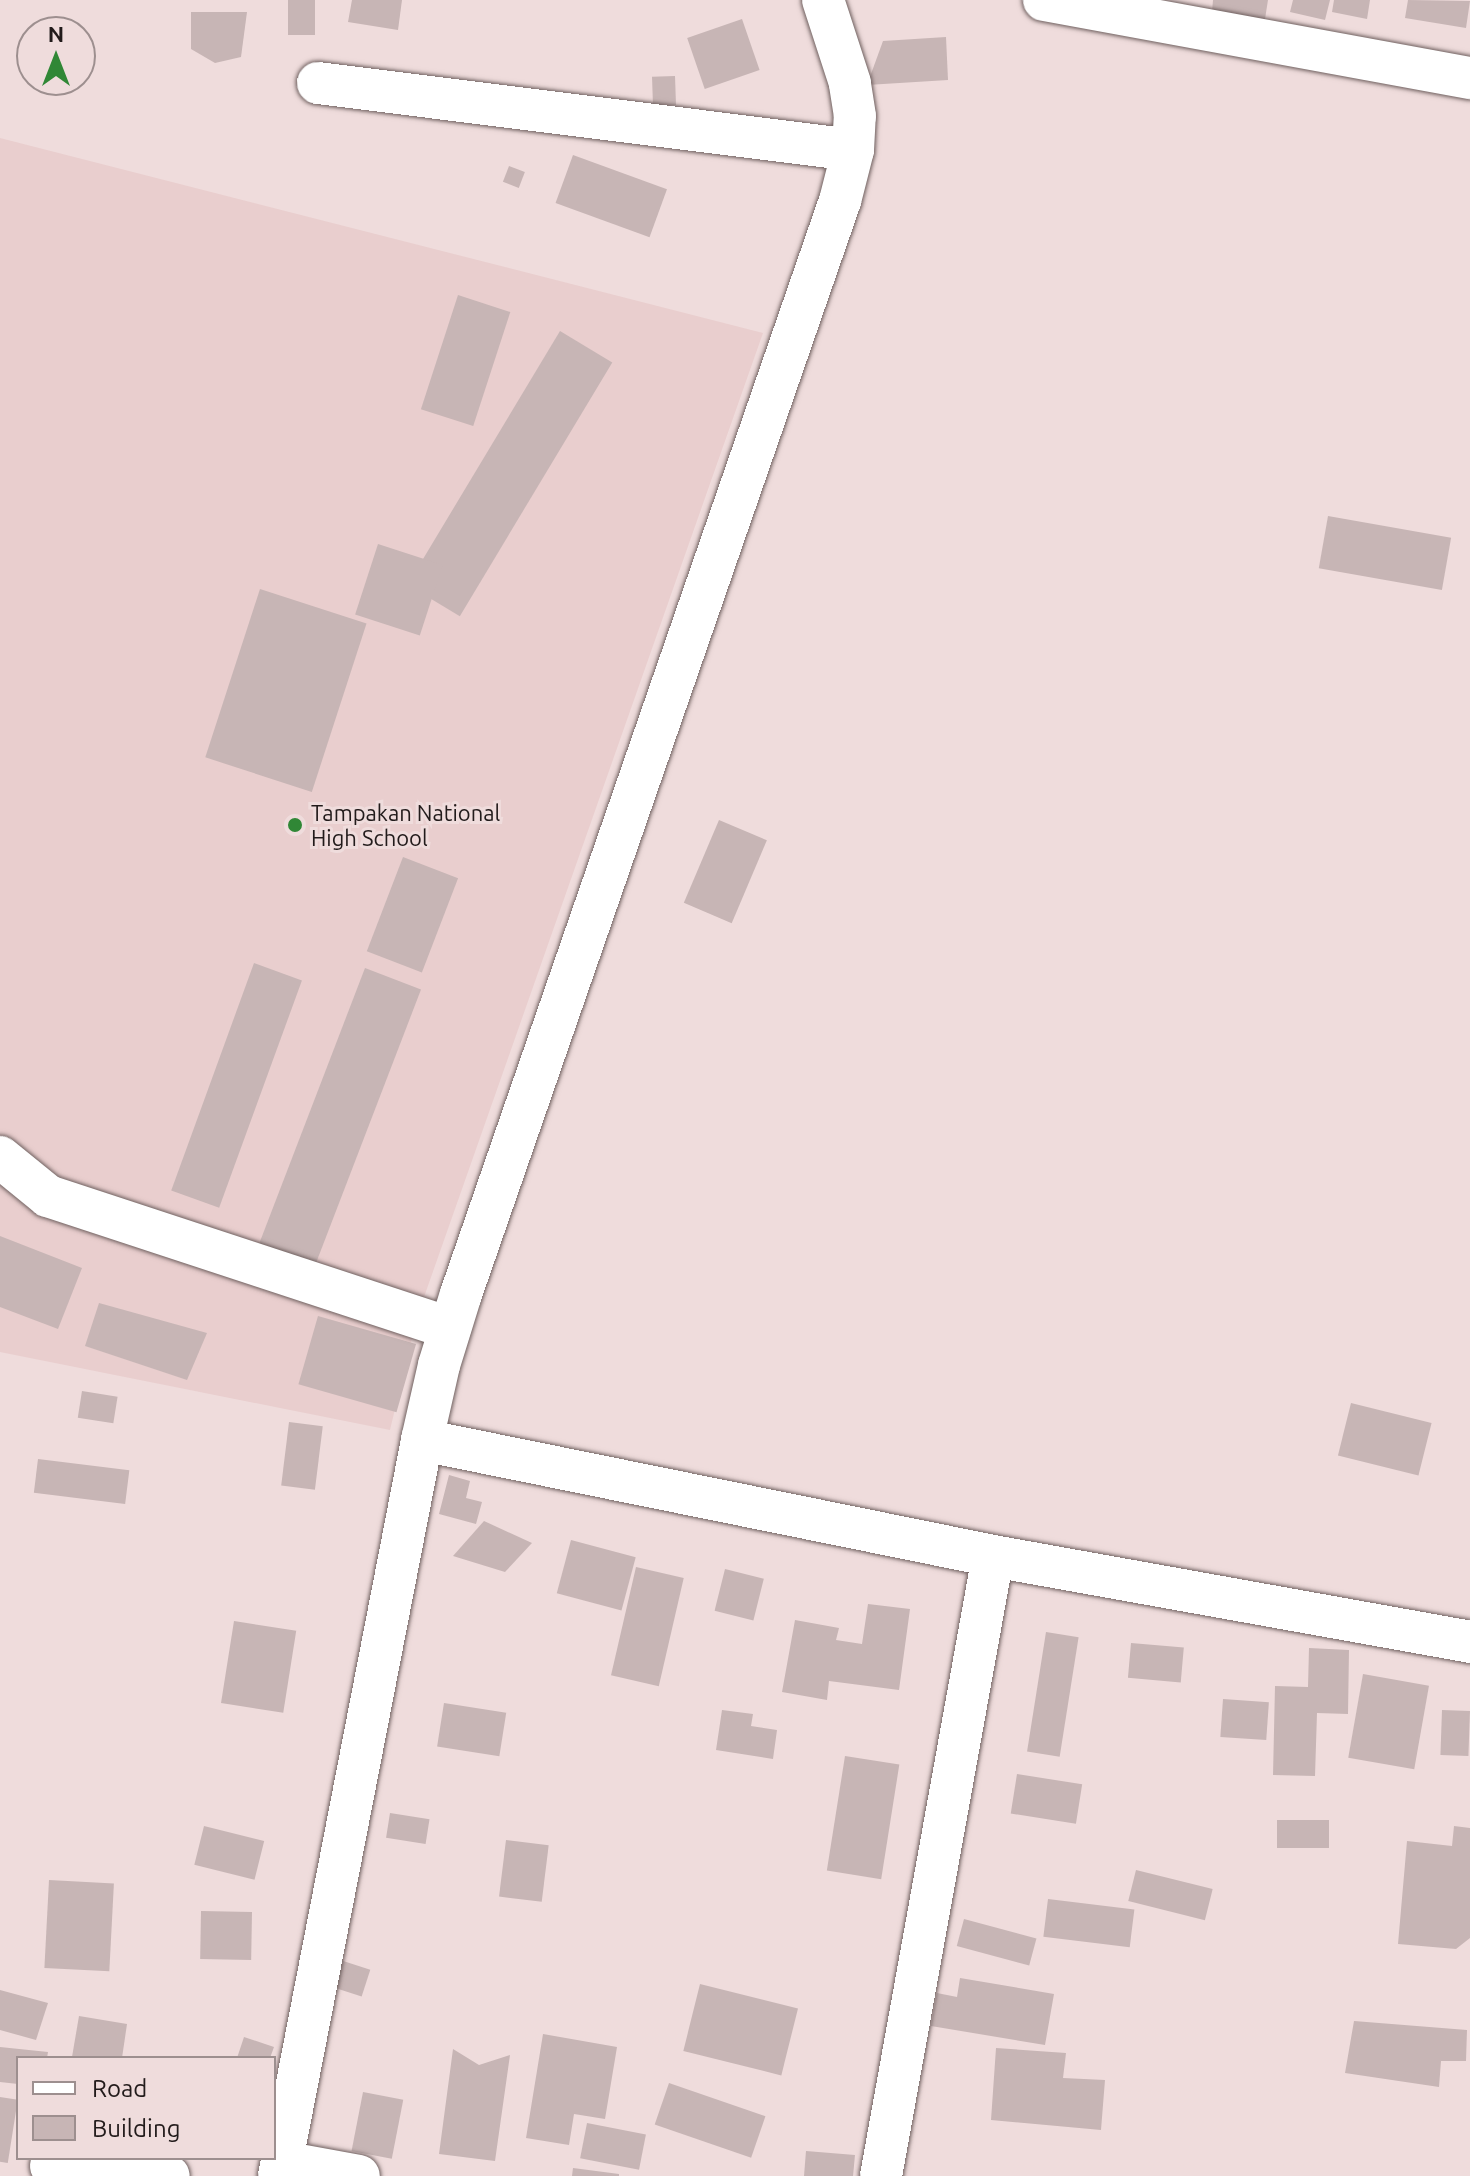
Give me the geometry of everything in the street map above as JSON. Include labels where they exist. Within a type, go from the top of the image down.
[{"type":"street","points":[[359,2176],[281,2169],[422,1440],[450,1328],[840,201],[853,150],[855,116],[850,83],[823,0]]},
{"type":"street","points":[[1044,0],[1096,5],[1470,78]]},
{"type":"street","points":[[318,83],[853,150]]},
{"type":"street","points":[[0,1157],[48,1196],[450,1328]]},
{"type":"street","points":[[422,1440],[993,1556],[1470,1642]]},
{"type":"street","points":[[881,2176],[993,1556]]},
{"type":"street","points":[[51,2166],[169,2176]]},
{"type":"shaded area","name":"Tampakan National High School","points":[[0,138],[763,333],[417,1317],[390,1430],[0,1352]]},
{"type":"building","points":[[288,0],[315,0],[315,35],[288,35]]},
{"type":"building","points":[[352,0],[402,0],[398,30],[348,22]]},
{"type":"building","points":[[1213,0],[1268,0],[1265,19],[1212,12]]},
{"type":"building","points":[[1293,0],[1330,0],[1325,20],[1290,12]]},
{"type":"building","points":[[1334,0],[1370,0],[1367,19],[1332,12]]},
{"type":"building","points":[[1408,0],[1470,1],[1466,28],[1405,18]]},
{"type":"building","points":[[191,12],[247,12],[241,57],[215,63],[191,49]]},
{"type":"building","points":[[742,19],[760,70],[705,89],[687,38]]},
{"type":"building","points":[[946,37],[948,80],[867,85],[883,41]]},
{"type":"building","points":[[675,76],[676,105],[653,106],[652,77]]},
{"type":"building","points":[[573,155],[667,189],[650,237],[556,203]]},
{"type":"building","points":[[509,166],[525,172],[519,188],[503,182]]},
{"type":"building","points":[[458,295],[510,312],[473,426],[421,409]]},
{"type":"building","points":[[560,331],[612,362],[460,616],[408,585]]},
{"type":"building","points":[[1328,516],[1451,538],[1442,590],[1319,568]]},
{"type":"building","points":[[378,544],[443,565],[420,635],[355,614]]},
{"type":"building","points":[[260,589],[367,624],[312,792],[205,757]]},
{"type":"building","points":[[719,820],[767,840],[732,923],[684,903]]},
{"type":"building","points":[[403,857],[458,878],[422,972],[367,951]]},
{"type":"building","points":[[254,963],[302,980],[219,1208],[171,1190]]},
{"type":"building","points":[[365,968],[421,990],[315,1267],[259,1245]]},
{"type":"building","points":[[0,1236],[82,1268],[58,1329],[0,1307]]},
{"type":"building","points":[[99,1303],[207,1333],[187,1380],[85,1346]]},
{"type":"building","points":[[318,1316],[416,1344],[396,1412],[298,1384]]},
{"type":"building","points":[[82,1391],[118,1397],[113,1423],[78,1418]]},
{"type":"building","points":[[1351,1403],[1432,1423],[1418,1475],[1338,1455]]},
{"type":"building","points":[[289,1422],[323,1426],[315,1490],[281,1486]]},
{"type":"building","points":[[38,1459],[129,1470],[125,1504],[34,1493]]},
{"type":"building","points":[[449,1475],[470,1481],[466,1498],[482,1502],[476,1524],[439,1514]]},
{"type":"building","points":[[484,1521],[532,1543],[505,1572],[453,1556]]},
{"type":"building","points":[[571,1540],[636,1557],[621,1610],[557,1593]]},
{"type":"building","points":[[636,1567],[684,1578],[659,1686],[611,1675]]},
{"type":"building","points":[[725,1569],[764,1579],[753,1620],[715,1611]]},
{"type":"building","points":[[868,1604],[910,1609],[899,1690],[829,1681],[827,1700],[782,1692],[795,1620],[839,1628],[836,1640],[862,1644]]},
{"type":"building","points":[[234,1621],[296,1631],[283,1713],[221,1703]]},
{"type":"building","points":[[1046,1632],[1079,1637],[1060,1757],[1027,1752]]},
{"type":"building","points":[[1131,1643],[1184,1648],[1181,1682],[1128,1678]]},
{"type":"building","points":[[1309,1648],[1349,1650],[1348,1714],[1317,1713],[1315,1776],[1273,1775],[1275,1686],[1308,1687]]},
{"type":"building","points":[[1363,1674],[1429,1686],[1414,1769],[1348,1758]]},
{"type":"building","points":[[1223,1699],[1269,1702],[1266,1740],[1220,1737]]},
{"type":"building","points":[[444,1703],[506,1713],[499,1756],[437,1746]]},
{"type":"building","points":[[722,1710],[753,1714],[751,1726],[777,1730],[773,1759],[716,1750]]},
{"type":"building","points":[[1442,1710],[1470,1711],[1468,1756],[1440,1755]]},
{"type":"building","points":[[845,1756],[899,1765],[881,1879],[827,1871]]},
{"type":"building","points":[[1017,1774],[1082,1784],[1076,1824],[1011,1814]]},
{"type":"building","points":[[390,1813],[430,1819],[426,1844],[386,1838]]},
{"type":"building","points":[[1277,1820],[1329,1820],[1329,1848],[1277,1848]]},
{"type":"building","points":[[204,1826],[264,1841],[254,1880],[194,1865]]},
{"type":"building","points":[[1454,1826],[1470,1828],[1470,1938],[1456,1949],[1398,1944],[1407,1841],[1452,1846]]},
{"type":"building","points":[[506,1840],[549,1845],[542,1902],[499,1897]]},
{"type":"building","points":[[1136,1870],[1213,1889],[1205,1920],[1128,1901]]},
{"type":"building","points":[[49,1880],[114,1883],[109,1971],[44,1968]]},
{"type":"building","points":[[1048,1899],[1134,1910],[1130,1947],[1043,1937]]},
{"type":"building","points":[[201,1911],[252,1912],[251,1960],[200,1959]]},
{"type":"building","points":[[964,1919],[1036,1938],[1029,1965],[957,1946]]},
{"type":"building","points":[[337,1959],[370,1970],[362,1996],[328,1986]]},
{"type":"building","points":[[960,1978],[1054,1994],[1045,2045],[931,2026],[937,1993],[957,1997]]},
{"type":"building","points":[[700,1984],[798,2008],[781,2075],[683,2051]]},
{"type":"building","points":[[0,1990],[48,2003],[36,2040],[0,2030]]},
{"type":"building","points":[[79,2016],[127,2024],[122,2056],[72,2056]]},
{"type":"building","points":[[1354,2021],[1467,2030],[1466,2061],[1441,2061],[1439,2087],[1345,2073]]},
{"type":"building","points":[[543,2034],[617,2047],[605,2119],[574,2114],[569,2145],[526,2138]]},
{"type":"building","points":[[244,2037],[274,2047],[271,2056],[238,2056]]},
{"type":"building","points":[[0,2047],[48,2052],[47,2056],[16,2056],[16,2084],[0,2082]]},
{"type":"building","points":[[996,2048],[1066,2053],[1063,2078],[1105,2080],[1101,2130],[991,2120]]},
{"type":"building","points":[[453,2049],[479,2065],[510,2055],[495,2161],[439,2154]]},
{"type":"building","points":[[669,2083],[765,2116],[751,2158],[655,2125]]},
{"type":"building","points":[[363,2092],[403,2100],[392,2159],[352,2151]]},
{"type":"building","points":[[0,2097],[16,2100],[8,2163],[0,2162]]},
{"type":"building","points":[[587,2123],[646,2134],[639,2170],[580,2158]]},
{"type":"building","points":[[806,2151],[855,2155],[853,2176],[804,2176]]},
{"type":"building","points":[[573,2168],[619,2174],[619,2176],[572,2176]]},
{"type":"place","name":"Tampakan National High School","points":[[295,825]]}]
